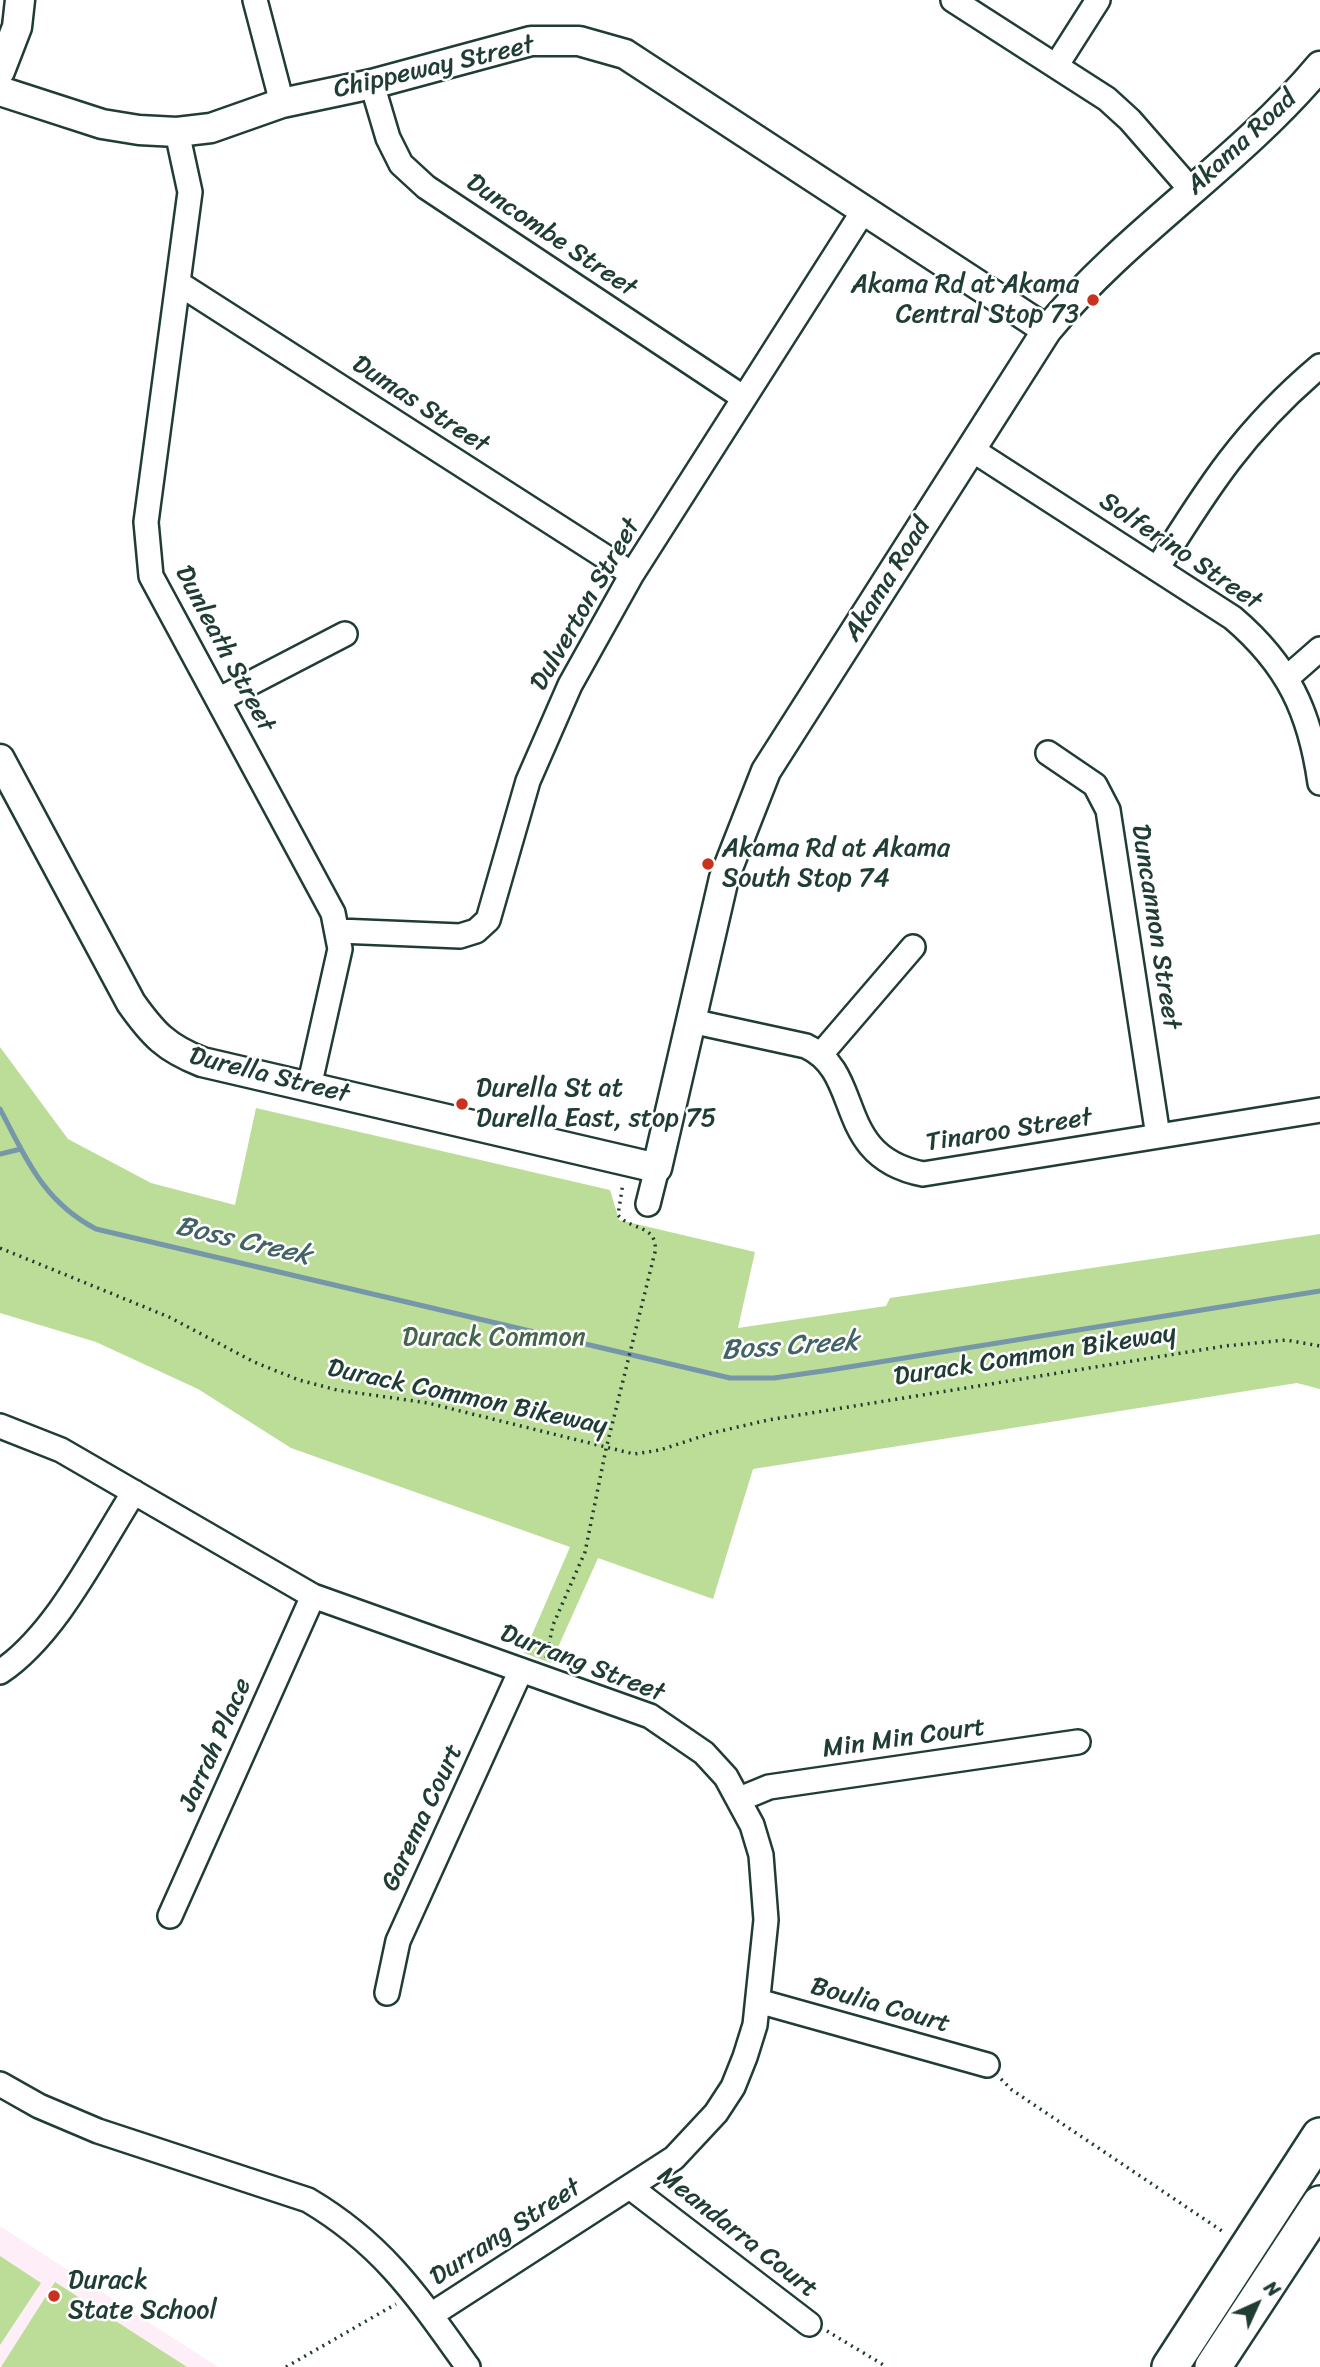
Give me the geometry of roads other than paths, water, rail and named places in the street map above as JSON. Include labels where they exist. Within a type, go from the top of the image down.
[{"type":"main road","points":[[1170,2367],[1320,2136]]},
{"type":"main road","points":[[1213,2367],[1320,2204]]},
{"type":"street","points":[[0,71],[17,27],[20,0]]},
{"type":"street","points":[[255,0],[282,103]]},
{"type":"street","points":[[953,0],[1107,99],[1130,120],[1192,191]]},
{"type":"street","points":[[1056,66],[1098,0]]},
{"type":"street","name":"Chippeway Street","points":[[0,91],[102,124],[177,132],[211,128],[282,103],[372,84],[531,41],[579,41],[625,54],[1047,330]]},
{"type":"street","name":"Akama Road","points":[[648,1204],[724,878],[766,771],[1047,330],[1079,290],[1110,260],[1285,108],[1320,66]]},
{"type":"street","name":"Duncombe Street","points":[[372,84],[388,138],[401,164],[426,187],[744,398]]},
{"type":"street","name":"Dunleath Street","points":[[177,132],[190,192],[146,522],[146,549],[151,576],[333,913],[339,931],[340,949],[309,1087]]},
{"type":"street","name":"Dulverton Street","points":[[339,931],[460,936],[476,931],[488,920],[528,781],[581,663],[632,574],[864,211]]},
{"type":"street","name":"Dumas Street","points":[[178,283],[632,574]]},
{"type":"street","points":[[1157,569],[1214,478],[1242,440],[1272,408],[1320,366]]},
{"type":"street","name":"Solferino Street","points":[[971,449],[1233,618],[1261,643],[1288,677],[1313,737],[1320,783]]},
{"type":"street","points":[[218,700],[345,634]]},
{"type":"street","points":[[1288,677],[1320,649]]},
{"type":"street","name":"Duncannon Street","points":[[1048,753],[1095,785],[1108,810],[1158,1136]]},
{"type":"street","name":"Durella Street","points":[[0,759],[131,1003],[152,1033],[173,1051],[202,1062],[657,1168]]},
{"type":"street","points":[[691,1021],[806,1046],[822,1053],[913,947]]},
{"type":"street","name":"Tinaroo Street","points":[[822,1053],[864,1141],[879,1157],[899,1169],[923,1174],[1320,1110]]},
{"type":"street","name":"Durrang Street","points":[[0,1426],[61,1450],[313,1596],[650,1716],[680,1734],[704,1753],[740,1799],[761,1855],[766,1890],[766,1920],[755,2025],[733,2087],[694,2140],[674,2158],[431,2315]]},
{"type":"street","points":[[0,1672],[22,1658],[42,1636],[134,1492]]},
{"type":"street","name":"Jarrah Place","points":[[170,1916],[313,1596]]},
{"type":"street","name":"Garema Court","points":[[387,1993],[398,1941],[531,1674]]},
{"type":"street","name":"Min Min Court","points":[[740,1799],[769,1787],[1078,1742]]},
{"type":"street","name":"Boulia Court","points":[[758,2001],[986,2065]]},
{"type":"street","name":"Durrang Street","points":[[0,2084],[39,2106],[98,2131],[308,2200],[362,2236],[415,2293],[468,2367]]},
{"type":"street","name":"Meandarra Court","points":[[630,2186],[809,2324]]},
{"type":"waterway","name":"Boss Creek","points":[[0,1109],[28,1162],[49,1192],[62,1206],[96,1229],[730,1378],[774,1378],[830,1370],[1320,1291]]},
{"type":"waterway","points":[[0,1154],[21,1149]]},
{"type":"place","name":"Akama Rd at Akama Central Stop 73","points":[[1093,300]]},
{"type":"place","name":"Akama Rd at Akama South Stop 74","points":[[708,864]]},
{"type":"place","name":"Durella St at Durella East, stop 75","points":[[462,1104]]},
{"type":"place","name":"Durack State School","points":[[54,2296]]},
{"type":"park label","name":"Durack Common","points":[[494,1338]]}]
